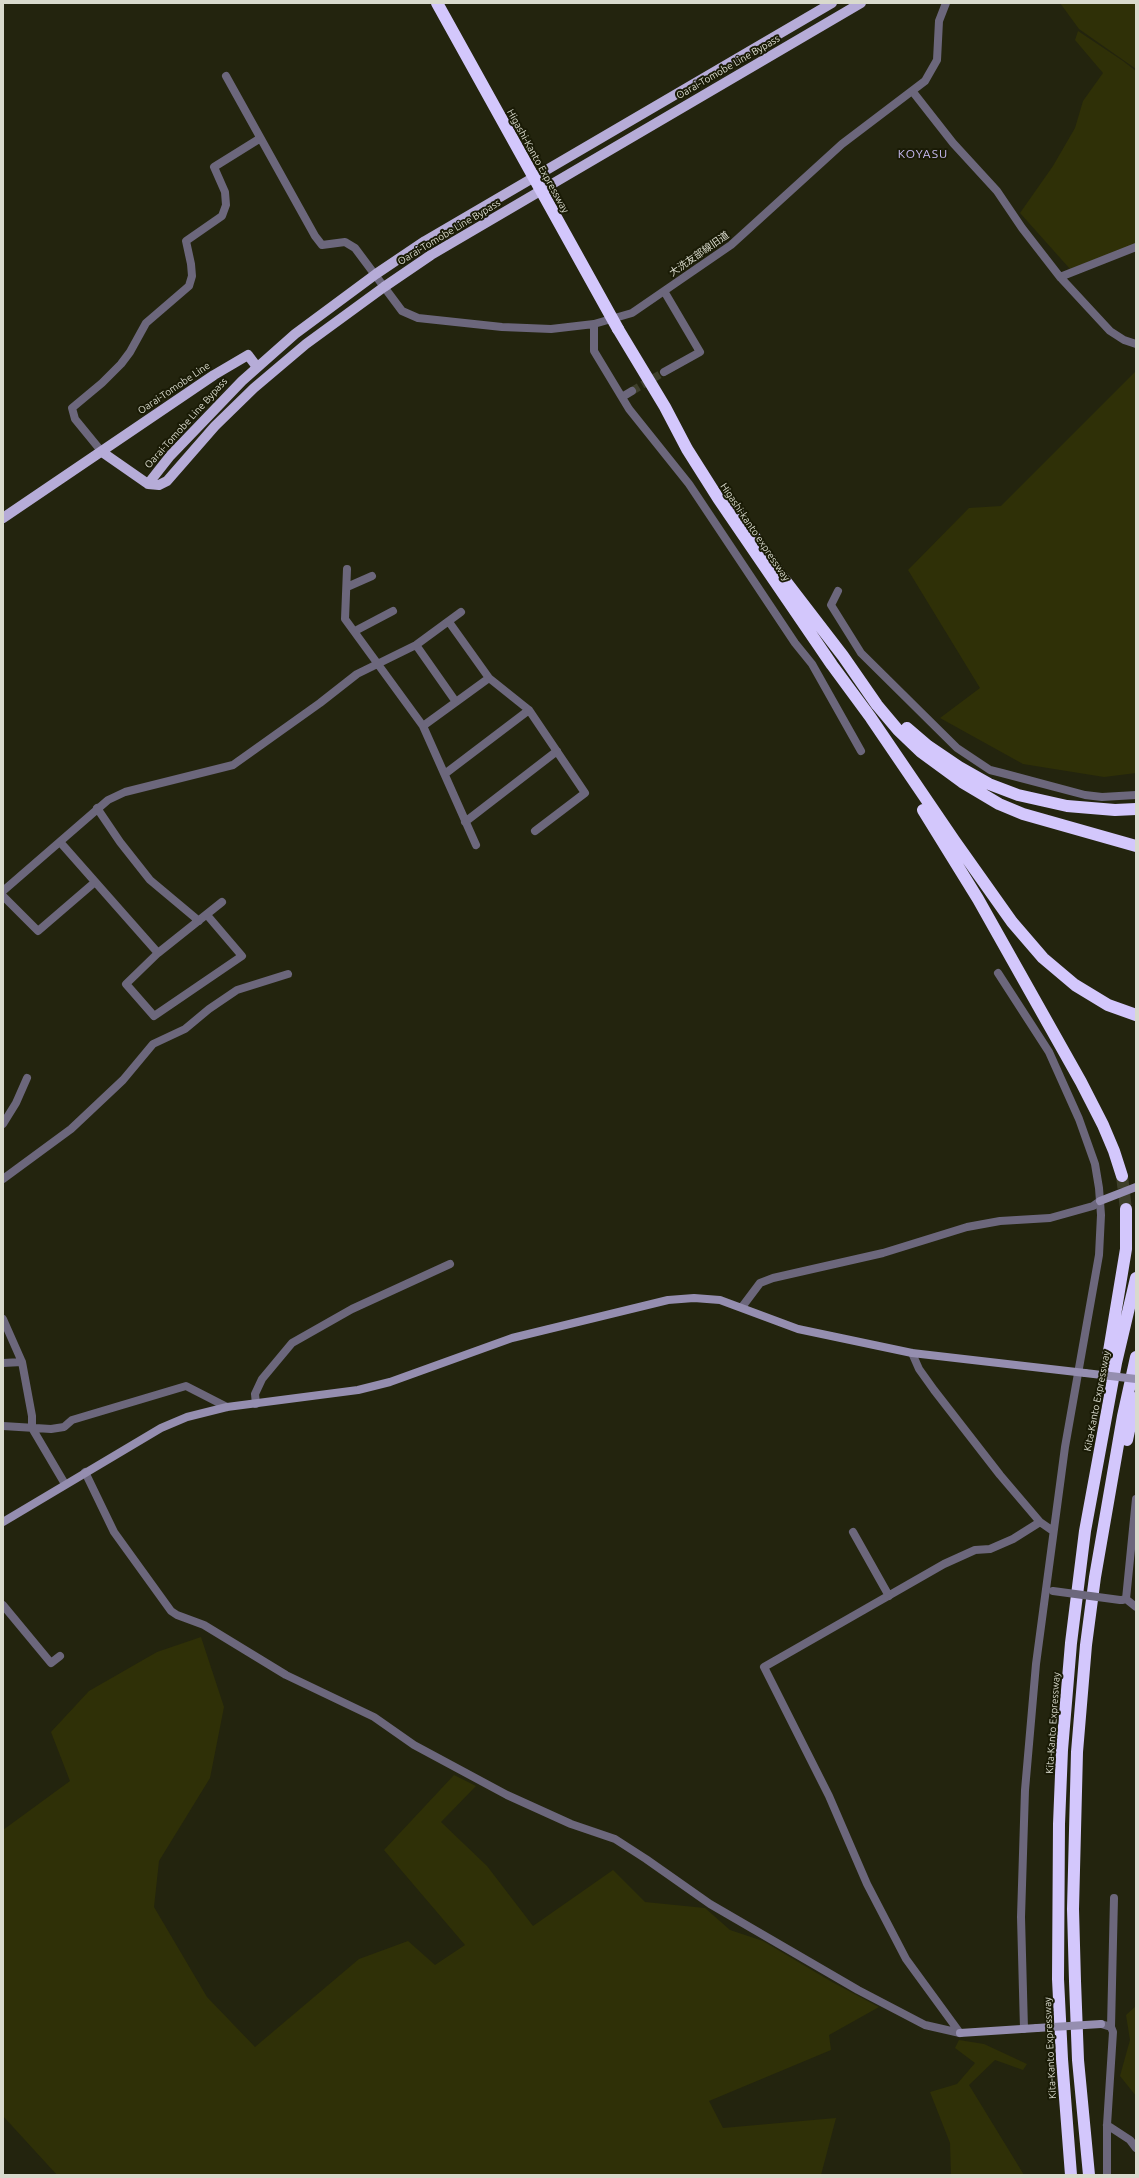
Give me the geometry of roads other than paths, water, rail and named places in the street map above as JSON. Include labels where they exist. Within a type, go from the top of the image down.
[{"type":"highway","name":"Higashi-Kanto Expressway","points":[[437,3],[618,329]]},
{"type":"highway","name":"Higashi-kanto expressway","points":[[618,329],[665,407],[687,450],[832,665]]},
{"type":"highway","name":"Higashi-kanto expressway","points":[[665,407],[780,574],[842,656]]},
{"type":"highway","points":[[842,656],[880,700],[915,736],[941,756],[975,776],[1011,792],[1051,804],[1097,809],[1136,809]]},
{"type":"highway","points":[[842,656],[877,705],[898,730],[921,752],[962,782],[999,804],[1023,814],[1136,846]]},
{"type":"highway","points":[[832,665],[871,718],[958,846],[1028,942],[1055,970],[1075,985],[1108,1005],[1136,1015]]},
{"type":"highway","points":[[832,665],[978,899],[1038,1003],[1104,1125],[1122,1176]]},
{"type":"highway","points":[[1085,1531],[1099,1410],[1126,1249],[1126,1209]]},
{"type":"highway","name":"Kita-Kanto Expressway","points":[[1071,2175],[1062,2059],[1058,1979],[1059,1824],[1071,1643],[1085,1531],[1116,1364],[1136,1278]]},
{"type":"highway","points":[[1089,2175],[1078,2060],[1073,1909],[1077,1752],[1086,1645],[1095,1577],[1123,1416],[1136,1357]]},
{"type":"highway","points":[[1095,1577],[1112,1511],[1136,1398]]},
{"type":"main road","name":"Oarai-Tomobe Line Bypass","points":[[148,484],[200,424],[257,367],[296,334],[376,274],[425,241],[832,3]]},
{"type":"main road","name":"Oarai-Tomobe Line Bypass","points":[[148,484],[159,485],[167,481],[215,426],[254,388],[306,344],[384,287],[431,256],[861,3]]},
{"type":"main road","name":"Oarai-Tomobe Line","points":[[3,518],[214,375],[248,355],[257,367]]},
{"type":"main road","points":[[102,452],[148,484]]},
{"type":"street","name":"大洗友部線旧道","points":[[260,139],[322,245],[345,242],[355,248],[376,274],[402,311],[418,318],[551,329],[594,324],[632,313],[731,245],[842,144],[913,92],[925,81],[937,60],[939,21],[946,3]]},
{"type":"street","points":[[102,452],[75,419],[72,408],[102,383],[121,364],[130,352],[146,323],[189,286],[192,276],[186,241],[222,216],[226,205],[225,192],[214,167],[260,139],[226,76]]},
{"type":"street","points":[[913,92],[953,143],[997,191],[1022,228],[1060,277],[1110,331],[1124,340],[1136,344]]},
{"type":"street","points":[[1060,277],[1136,247]]},
{"type":"street","points":[[664,291],[700,352],[664,372]]},
{"type":"street","points":[[594,324],[594,351],[629,409],[689,484],[795,643],[812,664],[861,751]]},
{"type":"street","points":[[622,397],[632,390]]},
{"type":"street","points":[[347,569],[345,619],[423,726],[446,773],[465,822],[476,845]]},
{"type":"street","points":[[347,587],[372,576]]},
{"type":"street","points":[[838,592],[831,605],[861,653],[957,748],[990,770],[1002,774],[1102,797],[1136,795]]},
{"type":"street","points":[[355,631],[393,611]]},
{"type":"street","points":[[3,891],[108,800],[125,792],[233,765],[320,703],[357,674],[416,645],[462,612]]},
{"type":"street","points":[[449,622],[489,678],[528,710],[558,751],[585,793],[535,832]]},
{"type":"street","points":[[416,645],[456,702]]},
{"type":"street","points":[[423,726],[489,678]]},
{"type":"street","points":[[446,773],[528,710]]},
{"type":"street","points":[[465,822],[558,751]]},
{"type":"street","points":[[97,808],[120,842],[150,880],[199,921]]},
{"type":"street","points":[[60,842],[158,953]]},
{"type":"street","points":[[3,896],[38,931],[95,882]]},
{"type":"street","points":[[207,915],[242,956],[154,1016],[126,984],[158,953],[222,902]]},
{"type":"street","points":[[998,973],[1037,1032],[1063,1082],[1089,1146],[1096,1170],[1100,1201],[1101,1233],[1099,1256],[1081,1373],[1053,1532],[1050,1591],[1036,1664],[1025,1790],[1022,1917],[1024,2030]]},
{"type":"street","points":[[3,1179],[71,1129],[123,1080],[153,1044],[186,1029],[209,1009],[237,990],[288,974]]},
{"type":"street","points":[[3,1124],[16,1103],[27,1078]]},
{"type":"street","points":[[742,1307],[760,1283],[773,1278],[883,1253],[967,1227],[1000,1221],[1050,1218],[1093,1206],[1100,1201],[1136,1187]]},
{"type":"street","points":[[256,1404],[255,1394],[262,1379],[292,1343],[352,1309],[450,1264]]},
{"type":"street","points":[[3,1522],[161,1428],[187,1418],[227,1407],[358,1390],[390,1382],[512,1338],[668,1300],[708,1298],[742,1307],[798,1329],[912,1353],[1136,1379]]},
{"type":"street","points":[[3,1318],[22,1362],[32,1416],[32,1428],[65,1484]]},
{"type":"street","points":[[912,1353],[919,1369],[934,1390],[1000,1475],[1040,1522],[1053,1532]]},
{"type":"street","points":[[3,1363],[22,1362]]},
{"type":"street","points":[[3,1426],[51,1429],[64,1427],[72,1420],[186,1386],[227,1407]]},
{"type":"street","points":[[85,1472],[114,1532],[171,1611],[177,1615],[204,1625],[286,1675],[374,1717],[414,1745],[500,1792],[571,1824],[596,1832],[621,1843],[716,1907],[858,1990],[926,2025],[960,2033],[1101,2024],[1111,2027]]},
{"type":"street","points":[[1123,1599],[1136,1499]]},
{"type":"street","points":[[960,2033],[906,1959],[867,1884],[829,1796],[764,1667],[944,1564],[976,1550],[990,1549],[1013,1539],[1040,1522]]},
{"type":"street","points":[[853,1532],[889,1596]]},
{"type":"street","points":[[1050,1591],[1123,1599],[1136,1607]]},
{"type":"street","points":[[3,1605],[51,1663],[60,1656]]},
{"type":"street","points":[[1107,2175],[1107,2125],[1113,2032],[1111,2027],[1114,1898]]},
{"type":"street","points":[[1107,2125],[1130,2140],[1136,2148]]},
{"type":"tunnel","points":[[632,391],[664,372]]},
{"type":"tunnel","points":[[1122,1176],[1126,1209]]},
{"type":"district","name":"KOYASU","points":[[923,154]]}]
